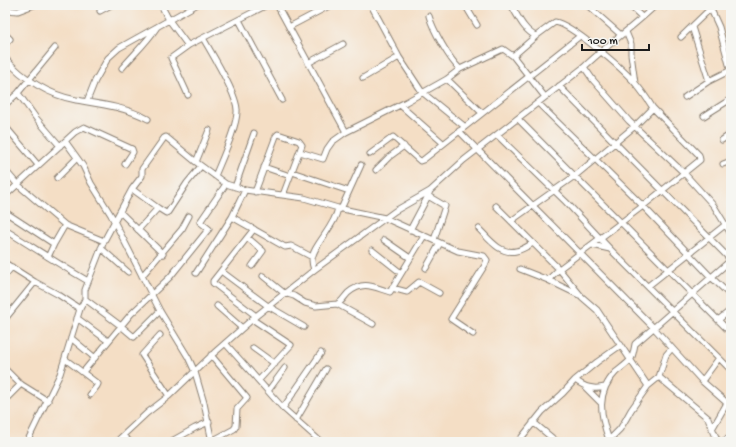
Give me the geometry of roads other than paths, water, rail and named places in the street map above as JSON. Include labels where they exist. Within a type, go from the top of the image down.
[{"type":"street","points":[[5,5],[7,11],[18,11],[34,5]]},
{"type":"street","points":[[100,12],[111,5]]},
{"type":"street","points":[[161,5],[169,20],[189,45]]},
{"type":"street","points":[[87,101],[95,81],[108,58],[119,48],[196,5]]},
{"type":"street","points":[[188,95],[171,58],[189,45],[267,5]]},
{"type":"street","points":[[277,5],[346,132]]},
{"type":"street","points":[[289,27],[331,5]]},
{"type":"street","points":[[372,5],[399,57],[422,92],[464,126]]},
{"type":"street","points":[[465,5],[477,25]]},
{"type":"street","points":[[511,5],[529,31],[536,36]]},
{"type":"street","points":[[587,5],[623,34],[631,44],[634,83]]},
{"type":"street","points":[[630,5],[642,17]]},
{"type":"street","points":[[116,442],[147,413],[169,396],[254,317],[314,270],[385,218],[395,211],[429,194],[464,160],[498,136],[545,97],[584,68],[600,52],[656,5]]},
{"type":"street","points":[[681,37],[710,7],[719,28],[731,71],[709,81],[685,97]]},
{"type":"street","points":[[429,16],[431,23],[450,57],[460,69]]},
{"type":"street","points":[[239,20],[282,100]]},
{"type":"street","points":[[513,56],[555,22],[563,24],[623,71],[653,108],[699,155],[700,160],[622,223],[559,269],[548,280]]},
{"type":"street","points":[[122,68],[136,51],[147,41],[158,26]]},
{"type":"street","points":[[692,27],[709,81]]},
{"type":"street","points":[[5,34],[10,39],[5,44]]},
{"type":"street","points":[[370,154],[393,137],[420,161],[580,36]]},
{"type":"street","points":[[203,38],[228,84],[238,109],[232,130],[214,176]]},
{"type":"street","points":[[308,63],[343,44]]},
{"type":"street","points":[[5,105],[18,93],[55,48]]},
{"type":"street","points":[[300,152],[323,159],[332,142],[346,132],[400,105],[447,79],[460,69],[503,49],[513,56],[545,97]]},
{"type":"street","points":[[363,78],[399,57]]},
{"type":"street","points":[[6,62],[28,80],[49,91],[76,100],[87,101],[124,110],[148,119]]},
{"type":"street","points":[[584,68],[634,126],[684,173],[714,206],[720,213],[731,234]]},
{"type":"street","points":[[447,79],[482,113]]},
{"type":"street","points":[[559,86],[731,260],[635,344],[631,359],[616,373],[605,387],[601,403],[608,441]]},
{"type":"street","points":[[18,93],[36,118],[60,146]]},
{"type":"street","points":[[704,116],[731,99]]},
{"type":"street","points":[[538,103],[643,206],[711,278],[731,296]]},
{"type":"street","points":[[400,105],[443,144]]},
{"type":"street","points":[[511,221],[576,176],[653,108]]},
{"type":"street","points":[[518,119],[731,333]]},
{"type":"street","points":[[5,126],[38,165]]},
{"type":"street","points":[[5,196],[80,128],[84,127],[91,129],[132,149],[133,152],[125,164]]},
{"type":"street","points":[[132,189],[158,208],[166,213],[168,212],[198,164],[209,130]]},
{"type":"street","points":[[459,131],[654,328],[702,381],[729,405],[712,430]]},
{"type":"street","points":[[235,187],[254,132]]},
{"type":"street","points":[[255,192],[278,134],[301,143],[300,152],[283,195]]},
{"type":"street","points":[[722,140],[731,134]]},
{"type":"street","points":[[498,136],[554,190],[600,239],[731,370]]},
{"type":"street","points":[[27,442],[60,374],[80,309],[85,299],[85,290],[104,241],[132,189],[142,176],[142,169],[166,137],[198,164],[226,184],[255,192],[304,198],[340,209],[385,218],[458,251],[466,251],[484,256],[487,260],[451,319],[473,334]]},
{"type":"street","points":[[65,141],[77,158],[114,221],[160,311],[195,372],[209,422],[211,442],[234,429],[236,426],[237,409],[247,398],[212,355]]},
{"type":"street","points":[[376,170],[389,157],[404,146]]},
{"type":"street","points":[[58,178],[77,158]]},
{"type":"street","points":[[723,164],[731,161]]},
{"type":"street","points":[[314,270],[312,257],[340,209],[361,165]]},
{"type":"street","points":[[264,167],[349,191]]},
{"type":"street","points":[[5,170],[17,184],[65,225],[104,241]]},
{"type":"street","points":[[83,372],[121,326],[170,277],[209,229],[200,222],[226,184]]},
{"type":"street","points":[[196,273],[232,217],[245,190]]},
{"type":"street","points":[[410,230],[429,194]]},
{"type":"street","points":[[429,194],[445,206],[434,240]]},
{"type":"street","points":[[496,206],[559,269],[582,297],[597,310],[648,386]]},
{"type":"street","points":[[138,230],[158,208]]},
{"type":"street","points":[[5,212],[54,244]]},
{"type":"street","points":[[120,212],[163,254]]},
{"type":"street","points":[[142,276],[163,254],[182,229],[189,216]]},
{"type":"street","points":[[232,217],[285,247],[291,246],[312,257]]},
{"type":"street","points":[[48,257],[65,225]]},
{"type":"street","points":[[648,286],[726,225]]},
{"type":"street","points":[[254,229],[213,281],[213,283],[291,345],[259,380]]},
{"type":"street","points":[[479,229],[500,249],[509,252],[517,251],[533,243]]},
{"type":"street","points":[[5,230],[88,281]]},
{"type":"street","points":[[263,276],[284,293],[294,296],[305,303],[316,306],[340,303],[348,293],[358,287],[374,286],[390,292],[424,236]]},
{"type":"street","points":[[248,238],[263,251],[252,266]]},
{"type":"street","points":[[384,240],[410,258]]},
{"type":"street","points":[[426,268],[440,243]]},
{"type":"street","points":[[592,245],[610,249]]},
{"type":"street","points":[[101,248],[128,272]]},
{"type":"street","points":[[372,250],[401,273]]},
{"type":"street","points":[[5,263],[80,309]]},
{"type":"street","points":[[5,275],[12,267]]},
{"type":"street","points":[[520,269],[548,280],[582,297]]},
{"type":"street","points":[[221,271],[268,306],[304,328]]},
{"type":"street","points":[[5,319],[35,282]]},
{"type":"street","points":[[392,288],[407,292],[419,282],[439,293]]},
{"type":"street","points":[[85,299],[134,337],[160,311]]},
{"type":"street","points":[[337,304],[373,324]]},
{"type":"street","points":[[217,306],[242,328]]},
{"type":"street","points":[[718,320],[731,310]]},
{"type":"street","points":[[78,318],[108,341]]},
{"type":"street","points":[[160,335],[142,355],[169,396]]},
{"type":"street","points":[[71,338],[95,358]]},
{"type":"street","points":[[225,343],[283,408],[322,442]]},
{"type":"street","points":[[518,442],[542,412],[575,380],[621,345]]},
{"type":"street","points":[[253,348],[275,364]]},
{"type":"street","points":[[608,441],[623,424],[648,386],[659,377],[666,355],[672,348]]},
{"type":"street","points":[[283,408],[321,353]]},
{"type":"street","points":[[702,381],[719,358]]},
{"type":"street","points":[[65,359],[98,384],[90,395]]},
{"type":"street","points":[[268,392],[285,368]]},
{"type":"street","points":[[296,420],[326,369]]},
{"type":"street","points":[[5,370],[21,384],[48,401]]},
{"type":"street","points":[[659,377],[708,418],[718,442]]},
{"type":"street","points":[[575,380],[592,389],[605,387]]},
{"type":"street","points":[[5,400],[21,384]]},
{"type":"street","points":[[586,387],[601,403]]},
{"type":"street","points":[[170,442],[190,430],[209,422]]},
{"type":"street","points":[[533,422],[557,442]]},
{"type":"street","points":[[123,436],[130,442]]},
{"type":"street","points":[[722,442],[731,438]]}]
